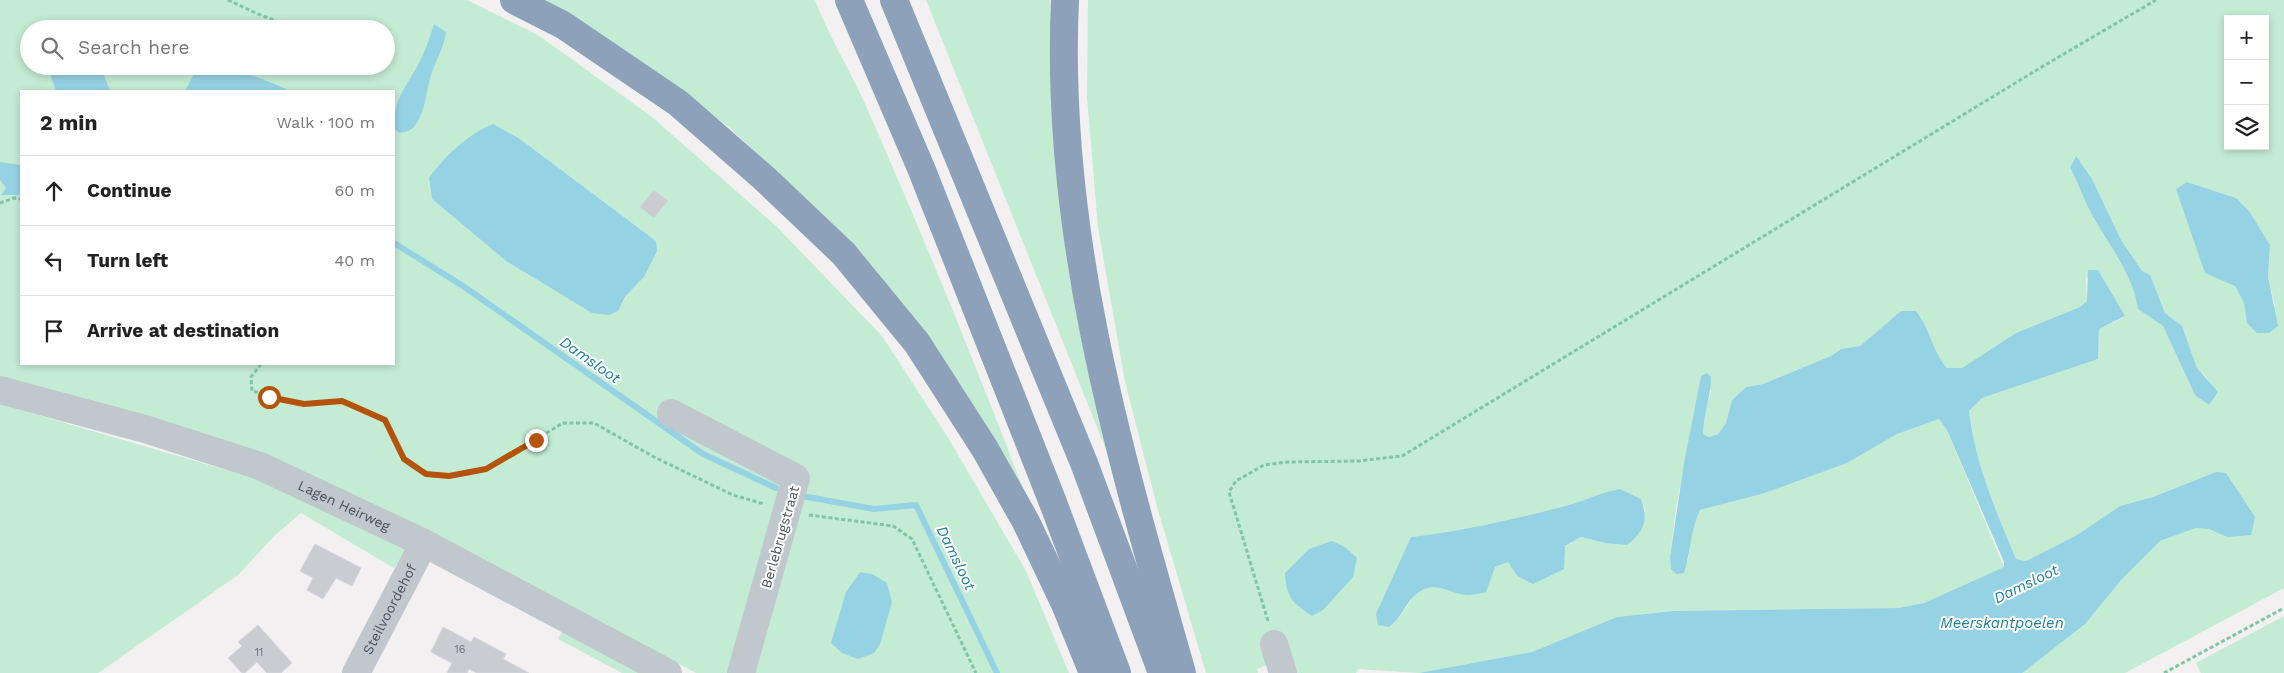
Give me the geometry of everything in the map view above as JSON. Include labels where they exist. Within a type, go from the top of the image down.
[{"type":"highway","points":[[514,0],[563,25],[678,103],[764,178],[844,254],[917,343],[985,448],[1026,522],[1062,596],[1093,673]]},
{"type":"highway","points":[[849,0],[924,177],[1117,673]]},
{"type":"highway","points":[[894,0],[1084,463],[1162,673]]},
{"type":"highway","points":[[1065,0],[1063,48],[1070,176],[1091,327],[1124,472],[1182,673]]},
{"type":"street","name":"Lagen Heirweg","points":[[0,390],[145,429],[260,466],[424,543],[668,673]]},
{"type":"street","name":"Berlebrugstraat","points":[[671,413],[796,478],[741,673]]},
{"type":"street","name":"Steilvoordehof","points":[[356,673],[424,543]]},
{"type":"street","points":[[1274,644],[1283,673]]},
{"type":"path","points":[[228,0],[274,20]]},
{"type":"path","points":[[1274,644],[1229,492],[1236,480],[1264,465],[1358,461],[1402,456],[2036,70],[2156,0]]},
{"type":"path","points":[[0,203],[20,198]]},
{"type":"path","points":[[260,365],[251,377],[252,391],[269,397],[304,404],[342,401],[385,420],[404,459],[426,474],[449,476],[486,469],[563,423],[594,423],[654,457],[733,495],[760,503]]},
{"type":"path","points":[[790,500],[893,526],[912,539],[976,673]]},
{"type":"path","points":[[2164,673],[2284,608]]},
{"type":"green space","points":[[0,0],[467,0],[538,35],[652,117],[776,226],[882,336],[947,436],[1026,571],[1069,673],[696,673],[431,534],[0,381],[0,180],[6,188],[2,195],[20,195],[20,365],[395,365],[395,90],[288,90],[244,75],[395,75],[395,20],[20,20],[20,75],[50,75],[56,90],[20,90],[20,165],[0,162]],"holes":[[[520,139],[656,241],[644,277],[625,298],[618,311],[562,295],[506,261],[432,199],[429,179],[455,149],[469,140]]]},
{"type":"green space","points":[[542,0],[815,0],[866,106],[909,205],[1030,507],[848,240],[730,128],[671,85]]},
{"type":"green space","points":[[926,0],[1050,0],[1056,148],[1066,256],[1086,361],[1109,457]]},
{"type":"green space","points":[[1088,0],[2284,0],[2284,588],[2125,673],[2022,673],[2160,541],[2196,528],[2209,529],[2227,537],[2216,472],[2153,497],[2120,506],[2077,535],[2026,561],[2016,559],[1981,468],[1969,411],[1982,398],[2098,359],[2099,329],[2125,317],[2086,276],[2087,301],[2080,307],[2016,333],[1962,368],[1947,368],[1916,311],[1901,311],[1860,346],[1841,349],[1831,356],[1763,384],[1746,387],[1732,400],[1726,423],[1718,434],[1709,437],[1703,434],[1703,419],[1711,391],[1701,376],[1676,508],[1670,557],[1671,569],[1688,560],[1692,527],[1700,510],[1765,493],[1847,463],[1897,434],[1939,419],[1947,430],[2004,567],[1924,603],[1898,608],[1673,611],[1617,617],[1532,652],[1419,673],[1358,669],[1356,673],[1295,673],[1290,656],[1257,669],[1258,673],[1206,673],[1158,510],[1125,382],[1098,227],[1087,97]],"holes":[[[2070,168],[2092,179],[2121,240],[2142,271],[2150,276],[2165,313],[2182,326],[2197,368],[2208,379],[2209,405],[2195,395],[2163,326],[2138,309],[2125,271],[2091,213]],[[2187,182],[2236,198],[2270,245],[2268,277],[2275,306],[2247,323],[2244,303]],[[1620,489],[1641,499],[1646,511],[1605,543],[1581,537],[1517,576],[1508,562],[1495,567],[1467,595],[1438,587],[1424,589],[1417,593],[1399,618],[1389,627],[1392,580],[1411,537],[1508,520],[1572,504]]]},
{"type":"green space","points":[[104,75],[193,75],[186,90],[110,90]]},
{"type":"green space","points":[[0,404],[260,480],[408,549],[394,568],[301,513],[274,536],[238,575],[98,673],[0,673]]},
{"type":"green space","points":[[2284,616],[2284,673],[2201,673],[2196,663]]},
{"type":"green space","points":[[565,626],[655,673],[622,673],[558,639]]},
{"type":"water","points":[[434,24],[446,32],[430,79],[422,112],[412,128],[406,132],[399,133],[395,129],[396,108],[402,92],[428,43]]},
{"type":"water","points":[[50,75],[104,75],[110,90],[56,90]]},
{"type":"water","points":[[193,75],[248,75],[288,90],[186,90]]},
{"type":"water","points":[[493,124],[520,139],[656,241],[657,251],[644,277],[625,297],[618,311],[609,315],[592,313],[506,261],[432,199],[429,178],[435,170],[466,140]]},
{"type":"water","points":[[2076,156],[2092,179],[2121,240],[2142,271],[2150,275],[2165,313],[2182,326],[2197,368],[2218,392],[2209,405],[2195,395],[2163,326],[2138,309],[2125,271],[2091,213],[2070,168]]},
{"type":"water","points":[[0,162],[20,165],[20,195],[1,195],[6,188],[0,180]]},
{"type":"water","points":[[2187,182],[2236,198],[2249,211],[2270,245],[2268,277],[2278,326],[2269,333],[2257,333],[2247,323],[2244,303],[2235,286],[2205,273],[2176,189]]},
{"type":"water","name":"Meerskantpoelen","points":[[2088,270],[2098,270],[2125,316],[2099,329],[2098,359],[1982,398],[1969,411],[1981,468],[2016,559],[2026,561],[2077,535],[2120,506],[2153,497],[2216,472],[2226,473],[2255,517],[2251,535],[2227,537],[2209,529],[2196,528],[2160,541],[2121,580],[2085,624],[2022,673],[1419,673],[1532,652],[1617,617],[1673,611],[1898,608],[1924,603],[2004,567],[2004,562],[1947,430],[1939,419],[1897,434],[1847,463],[1765,493],[1700,510],[1694,526],[1684,573],[1676,574],[1671,569],[1670,557],[1684,463],[1701,376],[1707,373],[1711,377],[1703,434],[1709,437],[1718,434],[1726,423],[1732,400],[1746,387],[1763,384],[1831,356],[1841,349],[1860,346],[1901,311],[1916,311],[1947,368],[1962,368],[2016,333],[2080,307],[2087,301]]},
{"type":"water","points":[[1620,489],[1641,499],[1645,514],[1641,530],[1627,545],[1605,543],[1581,537],[1565,546],[1564,569],[1533,584],[1517,576],[1508,562],[1495,567],[1486,592],[1467,595],[1441,588],[1428,588],[1413,597],[1397,620],[1389,627],[1378,625],[1376,614],[1411,537],[1508,520],[1565,506]]},
{"type":"water","points":[[1332,541],[1345,547],[1357,558],[1353,577],[1323,610],[1312,616],[1292,599],[1287,589],[1285,573],[1309,549]]},
{"type":"water","points":[[860,572],[872,574],[887,583],[892,602],[880,644],[874,653],[858,659],[842,653],[831,643],[846,592]]},
{"type":"building","points":[[654,190],[668,201],[654,218],[640,207]]},
{"type":"building","points":[[315,544],[361,568],[352,586],[336,578],[323,599],[307,590],[313,578],[300,571]]},
{"type":"building","points":[[258,625],[292,663],[281,673],[267,673],[257,662],[245,673],[242,673],[228,658],[242,646],[238,642]]},
{"type":"building","points":[[443,627],[471,642],[474,637],[506,654],[503,659],[529,673],[477,673],[469,669],[467,673],[447,673],[452,663],[431,652]]},
{"type":"waterway","name":"Damsloot","points":[[395,244],[463,286],[703,454],[776,488]]},
{"type":"waterway","name":"Damsloot","points":[[802,496],[874,509],[916,505],[997,673]]},
{"type":"route","points":[[269,397],[304,404],[342,401],[385,420],[404,459],[426,474],[449,476],[486,469],[536,440]]}]
